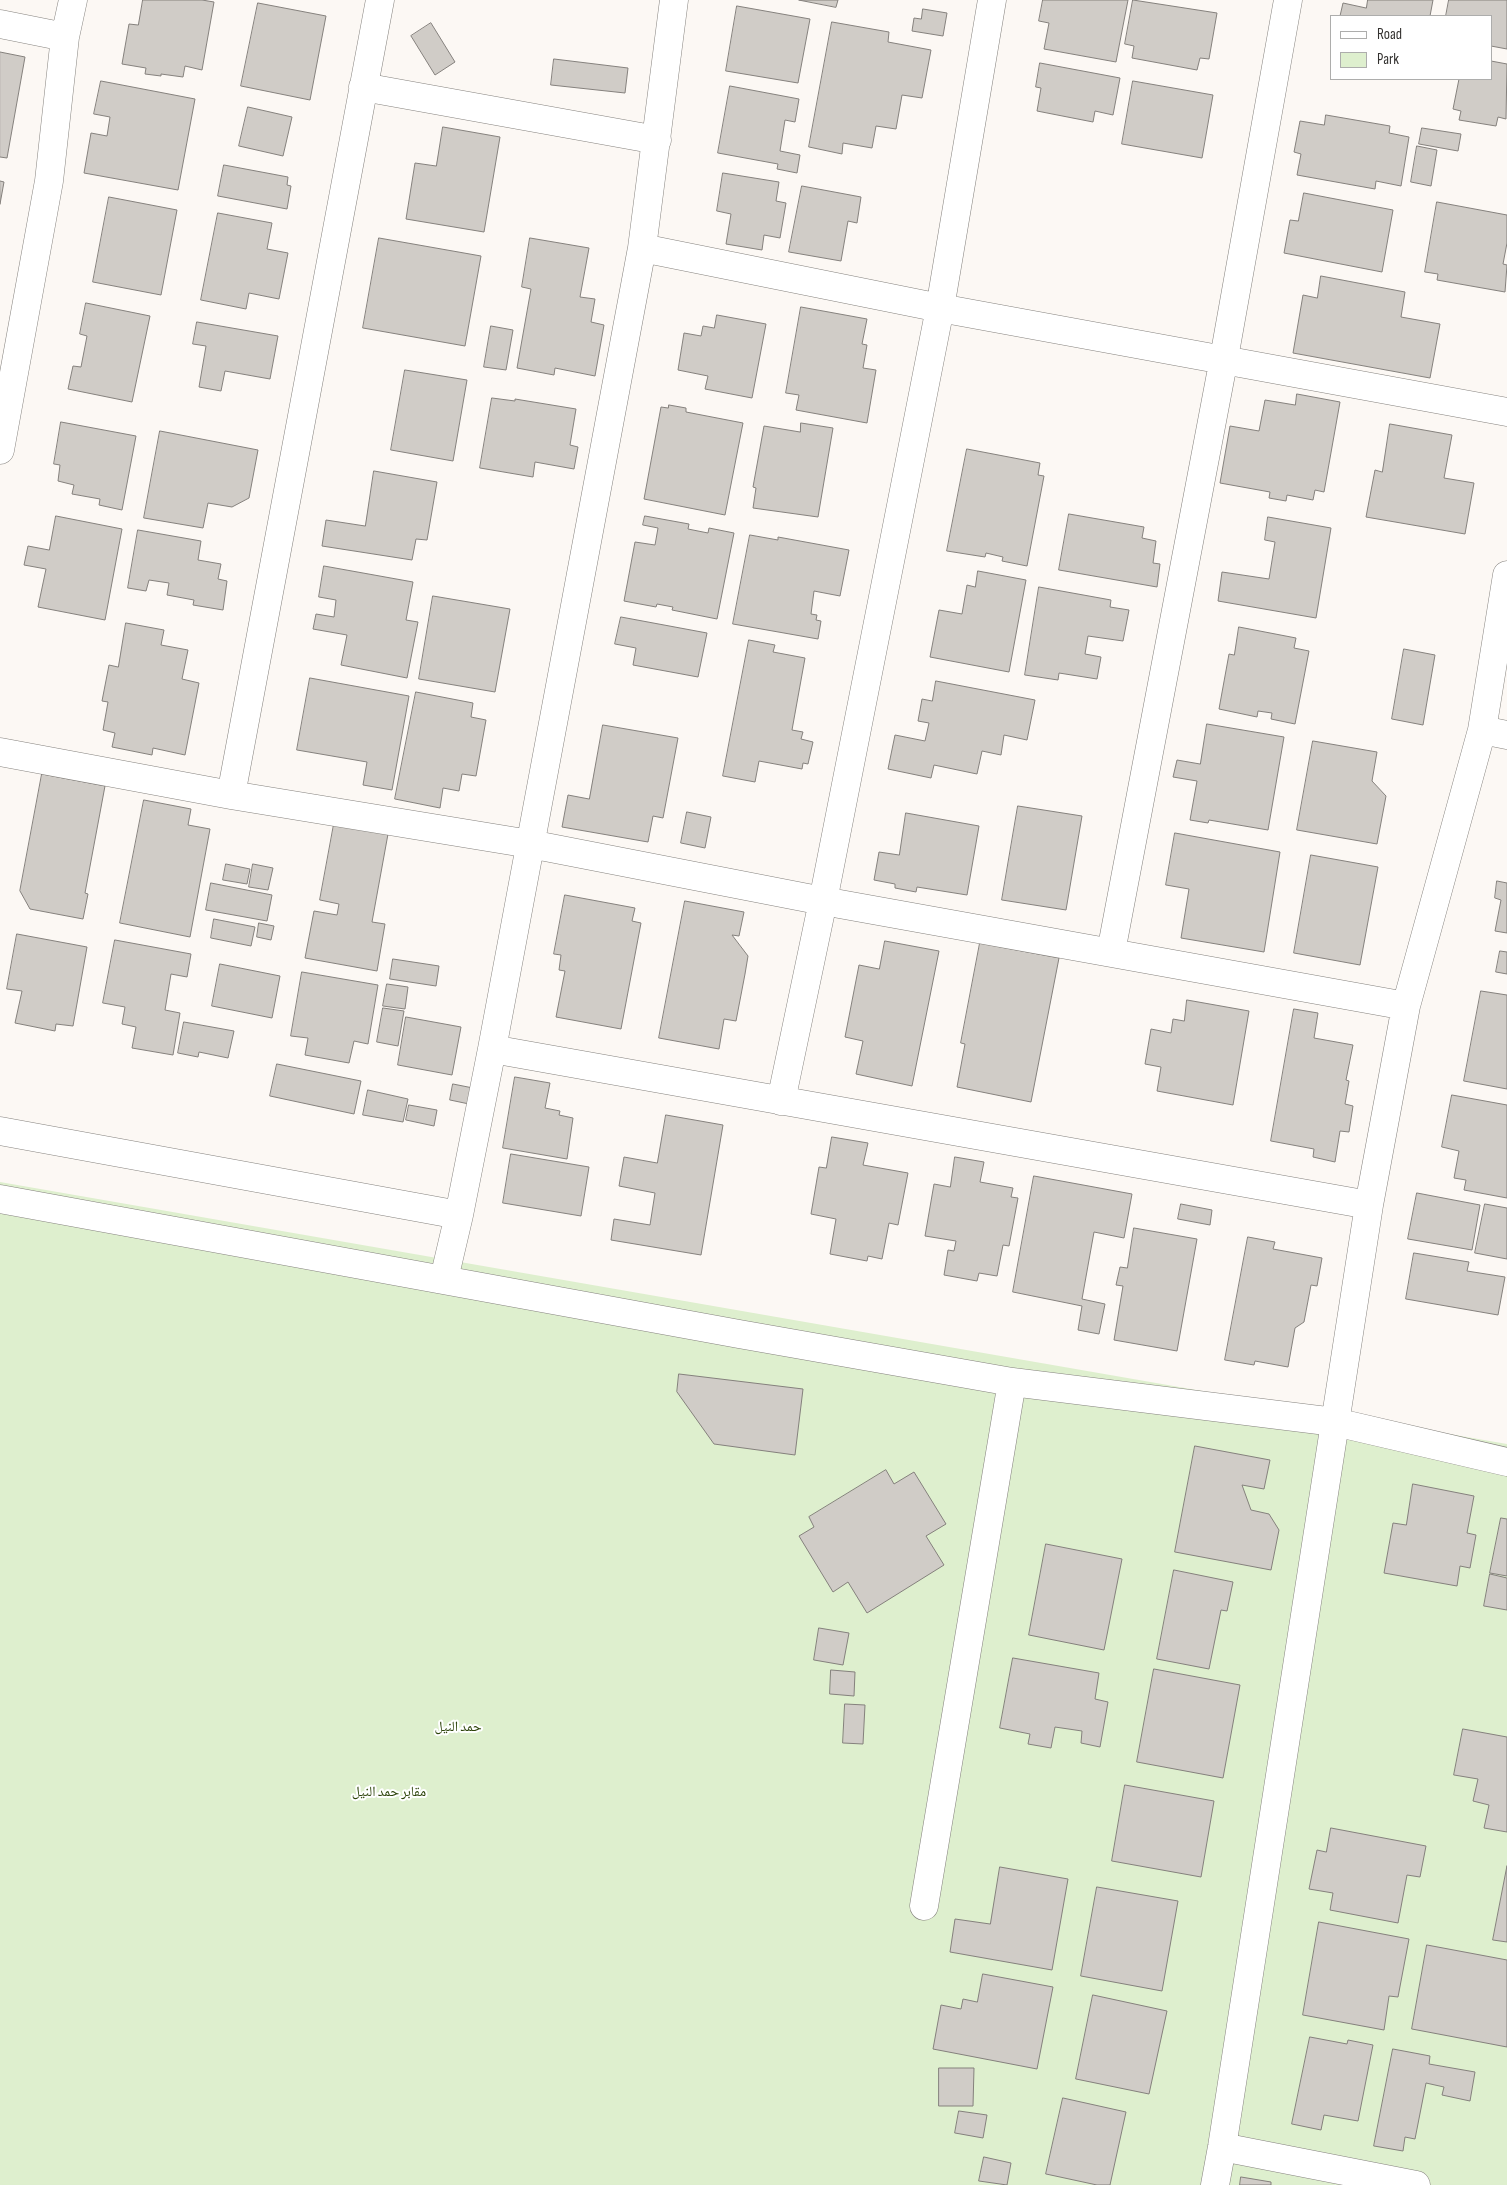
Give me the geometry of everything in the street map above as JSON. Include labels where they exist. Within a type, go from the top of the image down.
[{"type":"street","points":[[0,450],[49,181],[65,37],[73,0]]},
{"type":"street","points":[[231,795],[380,0]]},
{"type":"street","points":[[444,1279],[459,1215],[492,1049],[642,248],[674,0]]},
{"type":"street","points":[[781,1100],[940,308],[992,0]]},
{"type":"street","points":[[1111,952],[1224,358],[1288,0]]},
{"type":"street","points":[[0,24],[65,37]]},
{"type":"street","points":[[363,87],[657,140]]},
{"type":"street","points":[[642,248],[940,308],[1224,358],[1507,412]]},
{"type":"street","points":[[1214,2185],[1222,2147],[1369,1205],[1406,1006],[1494,733],[1507,575]]},
{"type":"street","points":[[0,752],[231,795],[530,844],[822,901],[1406,1006]]},
{"type":"street","points":[[492,1049],[1369,1205]]},
{"type":"street","points":[[0,1130],[459,1215]]},
{"type":"street","points":[[0,1199],[1012,1382],[1335,1422],[1507,1462]]},
{"type":"street","points":[[924,1906],[1012,1382]]},
{"type":"street","points":[[1222,2147],[1416,2185]]},
{"type":"green space","name":"حمد النيل","points":[[0,1182],[1507,1444],[1507,2185],[0,2185]]},
{"type":"building","points":[[143,0],[202,0],[214,2],[202,70],[185,66],[183,77],[161,74],[161,76],[145,74],[146,68],[122,64],[129,24],[138,25]]},
{"type":"building","points":[[799,0],[838,0],[836,7]]},
{"type":"building","points":[[1043,0],[1128,0],[1116,62],[1044,49],[1049,23],[1039,21]]},
{"type":"building","points":[[1133,0],[1217,13],[1209,59],[1200,58],[1197,70],[1132,58],[1134,46],[1125,44]]},
{"type":"building","points":[[1368,0],[1433,0],[1430,15],[1340,15],[1343,3],[1366,8]]},
{"type":"building","points":[[1449,0],[1507,0],[1507,49],[1492,46],[1492,15],[1446,15]]},
{"type":"building","points":[[258,3],[326,16],[310,100],[241,86]]},
{"type":"building","points":[[737,6],[810,19],[798,83],[726,71]]},
{"type":"building","points":[[923,9],[947,13],[943,36],[912,31],[914,18],[921,19]]},
{"type":"building","points":[[832,22],[889,32],[888,42],[931,50],[922,98],[902,95],[896,129],[876,126],[872,148],[843,143],[842,154],[809,147]]},
{"type":"building","points":[[431,23],[455,62],[435,75],[411,36]]},
{"type":"building","points":[[0,52],[25,57],[7,158],[0,157]]},
{"type":"building","points":[[554,59],[628,68],[625,93],[551,85]]},
{"type":"building","points":[[1492,61],[1507,64],[1506,119],[1498,117],[1496,126],[1459,120],[1461,111],[1453,109],[1459,80],[1492,80]]},
{"type":"building","points":[[1040,63],[1120,78],[1113,115],[1095,111],[1093,122],[1037,111],[1041,88],[1036,87]]},
{"type":"building","points":[[101,81],[195,99],[178,190],[84,173],[91,133],[107,136],[110,117],[94,114]]},
{"type":"building","points":[[1133,81],[1213,95],[1202,158],[1122,144]]},
{"type":"building","points":[[730,86],[799,99],[795,122],[785,120],[780,151],[800,155],[797,173],[777,169],[778,164],[718,153]]},
{"type":"building","points":[[248,107],[292,117],[283,156],[239,146]]},
{"type":"building","points":[[1326,115],[1390,126],[1389,133],[1409,137],[1401,186],[1376,181],[1375,189],[1297,175],[1301,154],[1294,152],[1300,121],[1324,125]]},
{"type":"building","points":[[443,127],[500,137],[484,232],[406,219],[415,163],[436,166]]},
{"type":"building","points":[[1422,128],[1461,134],[1458,151],[1419,144]]},
{"type":"building","points":[[1417,146],[1437,150],[1431,186],[1411,182]]},
{"type":"building","points":[[224,165],[288,177],[287,185],[291,186],[287,209],[218,196]]},
{"type":"building","points":[[723,173],[779,182],[776,201],[786,203],[780,238],[764,235],[762,250],[726,244],[731,214],[717,211]]},
{"type":"building","points":[[0,181],[4,182],[0,204]]},
{"type":"building","points":[[802,186],[861,197],[857,223],[848,221],[841,261],[789,252]]},
{"type":"building","points":[[1304,193],[1393,210],[1382,272],[1284,253],[1290,220],[1298,221]]},
{"type":"building","points":[[109,197],[177,210],[161,295],[93,282]]},
{"type":"building","points":[[1437,202],[1507,215],[1507,243],[1503,264],[1507,265],[1505,292],[1437,280],[1438,274],[1425,272]]},
{"type":"building","points":[[218,213],[272,223],[267,249],[288,253],[279,299],[249,293],[246,309],[201,300]]},
{"type":"building","points":[[379,238],[481,256],[465,346],[363,328]]},
{"type":"building","points":[[530,238],[589,248],[580,297],[595,299],[591,322],[604,325],[595,376],[555,368],[554,375],[517,368],[531,289],[522,287]]},
{"type":"building","points":[[1321,276],[1405,292],[1401,317],[1440,324],[1430,378],[1293,353],[1303,295],[1317,298]]},
{"type":"building","points":[[86,303],[150,316],[132,402],[68,389],[73,366],[81,367],[87,336],[80,334]]},
{"type":"building","points":[[801,307],[867,319],[862,344],[867,345],[863,368],[876,370],[867,423],[796,410],[799,395],[786,393]]},
{"type":"building","points":[[717,315],[766,324],[752,398],[705,389],[708,376],[678,370],[684,333],[701,336],[703,326],[714,328]]},
{"type":"building","points":[[197,322],[278,336],[270,379],[225,371],[221,391],[199,387],[206,346],[193,344]]},
{"type":"building","points":[[491,326],[513,330],[506,370],[484,367]]},
{"type":"building","points":[[405,370],[467,380],[453,461],[391,450]]},
{"type":"building","points":[[1297,394],[1340,402],[1324,492],[1315,490],[1313,500],[1287,495],[1286,501],[1269,498],[1270,492],[1220,483],[1230,426],[1259,431],[1265,400],[1295,405]]},
{"type":"building","points":[[492,398],[515,401],[515,399],[576,409],[570,445],[578,447],[574,469],[535,462],[533,477],[480,468]]},
{"type":"building","points":[[669,405],[686,408],[686,412],[743,423],[725,515],[644,499],[661,407],[668,408]]},
{"type":"building","points":[[61,422],[136,436],[122,510],[99,505],[100,499],[72,494],[74,485],[58,481],[60,465],[54,464]]},
{"type":"building","points":[[801,423],[833,428],[818,517],[753,508],[756,488],[753,487],[764,426],[800,432]]},
{"type":"building","points":[[1390,424],[1452,435],[1444,478],[1474,483],[1465,534],[1366,517],[1375,470],[1382,472]]},
{"type":"building","points":[[160,431],[258,450],[249,498],[232,507],[208,503],[203,528],[144,518]]},
{"type":"building","points":[[967,449],[1040,463],[1038,475],[1044,476],[1027,566],[1002,561],[1003,557],[986,553],[985,557],[947,551]]},
{"type":"building","points":[[374,471],[437,482],[427,540],[416,539],[412,560],[322,546],[326,520],[365,526]]},
{"type":"building","points":[[1069,514],[1144,527],[1142,538],[1156,541],[1153,563],[1160,564],[1157,587],[1059,570]]},
{"type":"building","points":[[56,516],[122,529],[105,620],[38,607],[46,569],[24,565],[28,546],[49,550]]},
{"type":"building","points":[[645,516],[689,524],[688,529],[708,533],[709,528],[734,533],[717,619],[672,610],[673,607],[657,604],[656,607],[624,601],[635,542],[655,545],[658,528],[643,525]]},
{"type":"building","points":[[1268,517],[1331,528],[1316,618],[1218,601],[1222,572],[1269,579],[1275,542],[1265,540]]},
{"type":"building","points":[[138,530],[201,541],[198,560],[221,564],[218,579],[227,581],[223,610],[193,605],[194,600],[167,595],[169,583],[149,580],[146,591],[128,588]]},
{"type":"building","points":[[750,535],[778,540],[778,537],[849,550],[840,596],[814,591],[811,614],[817,615],[816,620],[821,621],[818,639],[733,624]]},
{"type":"building","points":[[324,566],[413,582],[406,620],[418,622],[407,678],[341,665],[347,635],[313,629],[316,614],[334,617],[336,600],[319,597]]},
{"type":"building","points":[[978,571],[1026,580],[1009,672],[930,657],[939,610],[962,614],[967,585],[975,587]]},
{"type":"building","points":[[1039,587],[1111,600],[1110,607],[1129,610],[1123,641],[1088,636],[1085,654],[1101,657],[1097,679],[1059,673],[1058,680],[1025,675]]},
{"type":"building","points":[[433,596],[510,609],[495,692],[419,679]]},
{"type":"building","points":[[621,617],[707,633],[698,677],[633,665],[636,648],[615,644]]},
{"type":"building","points":[[126,623],[164,630],[161,645],[188,650],[182,679],[199,683],[185,755],[153,748],[152,755],[112,747],[115,733],[103,730],[108,702],[102,701],[109,665],[118,667]]},
{"type":"building","points":[[1239,627],[1296,638],[1294,648],[1309,651],[1295,724],[1271,719],[1272,713],[1258,711],[1257,717],[1219,709],[1229,654],[1234,655]]},
{"type":"building","points":[[749,640],[775,645],[773,652],[805,658],[792,730],[803,732],[801,739],[813,742],[808,764],[803,763],[802,769],[759,761],[755,782],[723,776]]},
{"type":"building","points":[[1404,649],[1435,655],[1423,725],[1392,719]]},
{"type":"building","points":[[310,678],[409,696],[392,790],[363,785],[367,762],[297,750]]},
{"type":"building","points":[[936,681],[1035,700],[1027,740],[1004,735],[1001,755],[982,751],[977,774],[934,765],[931,778],[888,769],[895,735],[925,741],[929,723],[918,721],[922,699],[932,701]]},
{"type":"building","points":[[416,692],[473,703],[471,717],[486,720],[476,776],[462,774],[459,791],[443,788],[440,808],[395,799]]},
{"type":"building","points":[[1207,724],[1284,737],[1268,830],[1209,820],[1208,823],[1190,820],[1197,781],[1173,777],[1177,760],[1200,764]]},
{"type":"building","points":[[603,725],[678,738],[663,818],[653,816],[648,842],[562,827],[568,795],[589,799]]},
{"type":"building","points":[[1313,741],[1377,752],[1372,781],[1386,796],[1377,844],[1297,830]]},
{"type":"building","points":[[42,774],[105,786],[85,893],[88,894],[83,919],[30,909],[20,891]]},
{"type":"building","points":[[144,800],[191,809],[188,825],[210,829],[190,937],[120,923]]},
{"type":"building","points":[[1018,806],[1082,816],[1066,910],[1002,900]]},
{"type":"building","points":[[687,812],[711,817],[705,848],[681,843]]},
{"type":"building","points":[[906,813],[979,826],[967,895],[917,887],[916,892],[895,888],[895,884],[874,880],[879,852],[899,855]]},
{"type":"building","points":[[334,824],[388,834],[372,922],[385,924],[377,971],[305,958],[314,911],[337,915],[339,904],[320,900]]},
{"type":"building","points":[[1175,833],[1280,852],[1264,952],[1181,938],[1189,889],[1166,885]]},
{"type":"building","points":[[1311,855],[1378,867],[1360,965],[1294,953]]},
{"type":"building","points":[[226,864],[250,869],[247,884],[223,880]]},
{"type":"building","points":[[253,864],[273,868],[268,890],[249,887]]},
{"type":"building","points":[[1497,881],[1507,883],[1507,933],[1495,931],[1501,900],[1495,898]]},
{"type":"building","points":[[211,883],[272,895],[267,921],[206,910]]},
{"type":"building","points":[[565,895],[635,908],[632,921],[641,923],[621,1029],[556,1017],[565,971],[559,970],[561,955],[554,954]]},
{"type":"building","points":[[685,901],[744,912],[739,936],[732,935],[748,956],[745,974],[736,1021],[724,1019],[719,1049],[659,1038]]},
{"type":"building","points":[[214,919],[255,927],[251,946],[211,938]]},
{"type":"building","points":[[259,923],[274,926],[271,940],[257,937]]},
{"type":"building","points":[[17,934],[87,947],[73,1026],[56,1024],[55,1031],[15,1023],[22,991],[7,989]]},
{"type":"building","points":[[115,940],[191,954],[187,977],[171,974],[165,1010],[180,1013],[173,1055],[132,1048],[136,1027],[122,1024],[125,1007],[103,1003]]},
{"type":"building","points":[[885,941],[939,951],[912,1086],[856,1074],[863,1041],[845,1037],[859,965],[879,969]]},
{"type":"building","points":[[980,943],[1059,958],[1031,1102],[957,1087],[965,1044],[961,1043]]},
{"type":"building","points":[[1500,951],[1507,952],[1507,974],[1496,972]]},
{"type":"building","points":[[393,959],[439,966],[436,986],[390,979]]},
{"type":"building","points":[[220,964],[280,976],[272,1018],[212,1006]]},
{"type":"building","points":[[302,972],[378,985],[368,1044],[354,1041],[349,1063],[305,1055],[308,1038],[291,1036]]},
{"type":"building","points":[[387,984],[408,987],[405,1009],[383,1006]]},
{"type":"building","points":[[1481,991],[1507,995],[1507,1089],[1464,1081]]},
{"type":"building","points":[[1187,1000],[1249,1011],[1233,1105],[1157,1091],[1161,1067],[1145,1064],[1151,1029],[1171,1033],[1173,1019],[1184,1021]]},
{"type":"building","points":[[383,1008],[404,1011],[398,1046],[377,1042]]},
{"type":"building","points":[[1294,1009],[1318,1013],[1314,1038],[1353,1045],[1346,1080],[1349,1081],[1345,1104],[1353,1106],[1349,1132],[1340,1131],[1335,1162],[1313,1157],[1314,1149],[1271,1141]]},
{"type":"building","points":[[406,1017],[461,1027],[452,1075],[398,1065]]},
{"type":"building","points":[[184,1022],[234,1031],[228,1058],[199,1052],[198,1057],[178,1053]]},
{"type":"building","points":[[277,1064],[361,1081],[354,1114],[270,1096]]},
{"type":"building","points":[[515,1077],[550,1083],[545,1108],[560,1111],[559,1115],[573,1118],[567,1159],[503,1148]]},
{"type":"building","points":[[453,1084],[473,1088],[469,1104],[450,1100]]},
{"type":"building","points":[[368,1090],[408,1099],[403,1122],[363,1115]]},
{"type":"building","points":[[1452,1095],[1507,1105],[1507,1198],[1464,1190],[1466,1180],[1454,1178],[1459,1151],[1442,1147]]},
{"type":"building","points":[[409,1105],[437,1110],[434,1126],[406,1120]]},
{"type":"building","points":[[666,1115],[723,1125],[701,1255],[611,1240],[614,1219],[650,1225],[655,1193],[619,1186],[624,1157],[657,1163]]},
{"type":"building","points":[[832,1137],[868,1143],[863,1165],[908,1173],[898,1225],[889,1223],[882,1259],[868,1256],[867,1261],[830,1254],[836,1219],[811,1214],[819,1167],[826,1168]]},
{"type":"building","points":[[511,1154],[589,1167],[581,1216],[503,1203]]},
{"type":"building","points":[[955,1157],[984,1162],[980,1182],[1013,1188],[1011,1197],[1018,1198],[1009,1246],[1003,1245],[997,1276],[979,1273],[977,1281],[944,1275],[948,1250],[954,1251],[956,1241],[925,1236],[934,1184],[950,1187]]},
{"type":"building","points":[[1034,1176],[1132,1194],[1124,1238],[1094,1232],[1082,1299],[1105,1304],[1099,1334],[1078,1330],[1082,1306],[1013,1292]]},
{"type":"building","points":[[1417,1193],[1480,1205],[1472,1250],[1408,1239]]},
{"type":"building","points":[[1181,1204],[1212,1210],[1210,1225],[1178,1219]]},
{"type":"building","points":[[1485,1204],[1507,1208],[1507,1259],[1475,1253]]},
{"type":"building","points":[[1134,1228],[1197,1239],[1177,1351],[1114,1340],[1123,1286],[1116,1285],[1120,1267],[1127,1268]]},
{"type":"building","points":[[1248,1237],[1275,1242],[1273,1249],[1322,1258],[1317,1286],[1311,1285],[1304,1322],[1295,1328],[1288,1367],[1255,1361],[1254,1365],[1225,1360]]},
{"type":"building","points":[[1414,1253],[1469,1262],[1467,1271],[1505,1277],[1498,1315],[1406,1299]]},
{"type":"building","points":[[679,1374],[803,1389],[795,1455],[714,1444],[677,1392]]},
{"type":"building","points":[[1195,1446],[1270,1460],[1264,1489],[1242,1485],[1251,1510],[1269,1514],[1279,1530],[1271,1570],[1175,1552]]},
{"type":"building","points":[[886,1470],[894,1484],[914,1472],[946,1524],[926,1536],[944,1565],[867,1613],[848,1582],[833,1592],[799,1536],[814,1527],[809,1517]]},
{"type":"building","points":[[1413,1484],[1474,1496],[1467,1533],[1476,1535],[1470,1568],[1460,1566],[1457,1586],[1384,1573],[1393,1523],[1406,1525]]},
{"type":"building","points":[[1501,1518],[1507,1519],[1507,1576],[1490,1573]]},
{"type":"building","points":[[1046,1544],[1122,1559],[1104,1650],[1029,1635]]},
{"type":"building","points":[[1174,1570],[1233,1582],[1227,1611],[1221,1610],[1209,1669],[1157,1659]]},
{"type":"building","points":[[1490,1574],[1507,1578],[1507,1610],[1484,1606]]},
{"type":"building","points":[[819,1628],[849,1633],[843,1665],[814,1660]]},
{"type":"building","points":[[1013,1658],[1099,1673],[1095,1699],[1108,1702],[1100,1747],[1081,1743],[1082,1731],[1055,1727],[1051,1748],[1028,1744],[1030,1734],[1000,1728]]},
{"type":"building","points":[[1154,1669],[1240,1685],[1223,1778],[1137,1762]]},
{"type":"building","points":[[831,1670],[855,1672],[854,1696],[830,1694]]},
{"type":"building","points":[[845,1704],[865,1705],[863,1744],[843,1743]]},
{"type":"building","points":[[1463,1729],[1507,1737],[1507,1832],[1484,1828],[1489,1805],[1473,1801],[1478,1779],[1454,1775]]},
{"type":"building","points":[[1125,1785],[1214,1801],[1201,1877],[1112,1861]]},
{"type":"building","points":[[1331,1828],[1426,1846],[1420,1877],[1407,1875],[1398,1923],[1330,1910],[1333,1893],[1309,1889],[1317,1850],[1326,1852]]},
{"type":"building","points":[[1507,1866],[1507,1942],[1493,1940]]},
{"type":"building","points":[[1000,1867],[1068,1879],[1052,1970],[950,1952],[955,1919],[990,1924]]},
{"type":"building","points":[[1097,1887],[1178,1901],[1162,1991],[1081,1976]]},
{"type":"building","points":[[1319,1922],[1409,1939],[1398,1997],[1389,1996],[1384,2030],[1303,2015]]},
{"type":"building","points":[[1427,1945],[1507,1960],[1507,2047],[1412,2029]]},
{"type":"building","points":[[983,1974],[1053,1987],[1037,2069],[933,2049],[941,2005],[961,2009],[963,1999],[977,2002]]},
{"type":"building","points":[[1093,1995],[1167,2011],[1149,2094],[1076,2079]]},
{"type":"building","points":[[1310,2037],[1347,2044],[1348,2040],[1373,2045],[1358,2121],[1324,2115],[1321,2130],[1292,2124]]},
{"type":"building","points":[[1393,2049],[1430,2056],[1429,2064],[1475,2072],[1470,2101],[1442,2095],[1444,2087],[1426,2083],[1415,2139],[1405,2137],[1403,2151],[1374,2146]]},
{"type":"building","points":[[939,2068],[974,2068],[973,2106],[939,2106]]},
{"type":"building","points":[[1063,2098],[1126,2112],[1110,2185],[1097,2185],[1046,2174]]},
{"type":"building","points":[[959,2111],[987,2115],[983,2138],[955,2133]]},
{"type":"building","points":[[984,2157],[1011,2163],[1007,2185],[979,2181]]},
{"type":"building","points":[[1241,2177],[1271,2182],[1271,2185],[1240,2185]]},
{"type":"park label","name":"مقابر حمد النيل","points":[[389,1792]]}]
